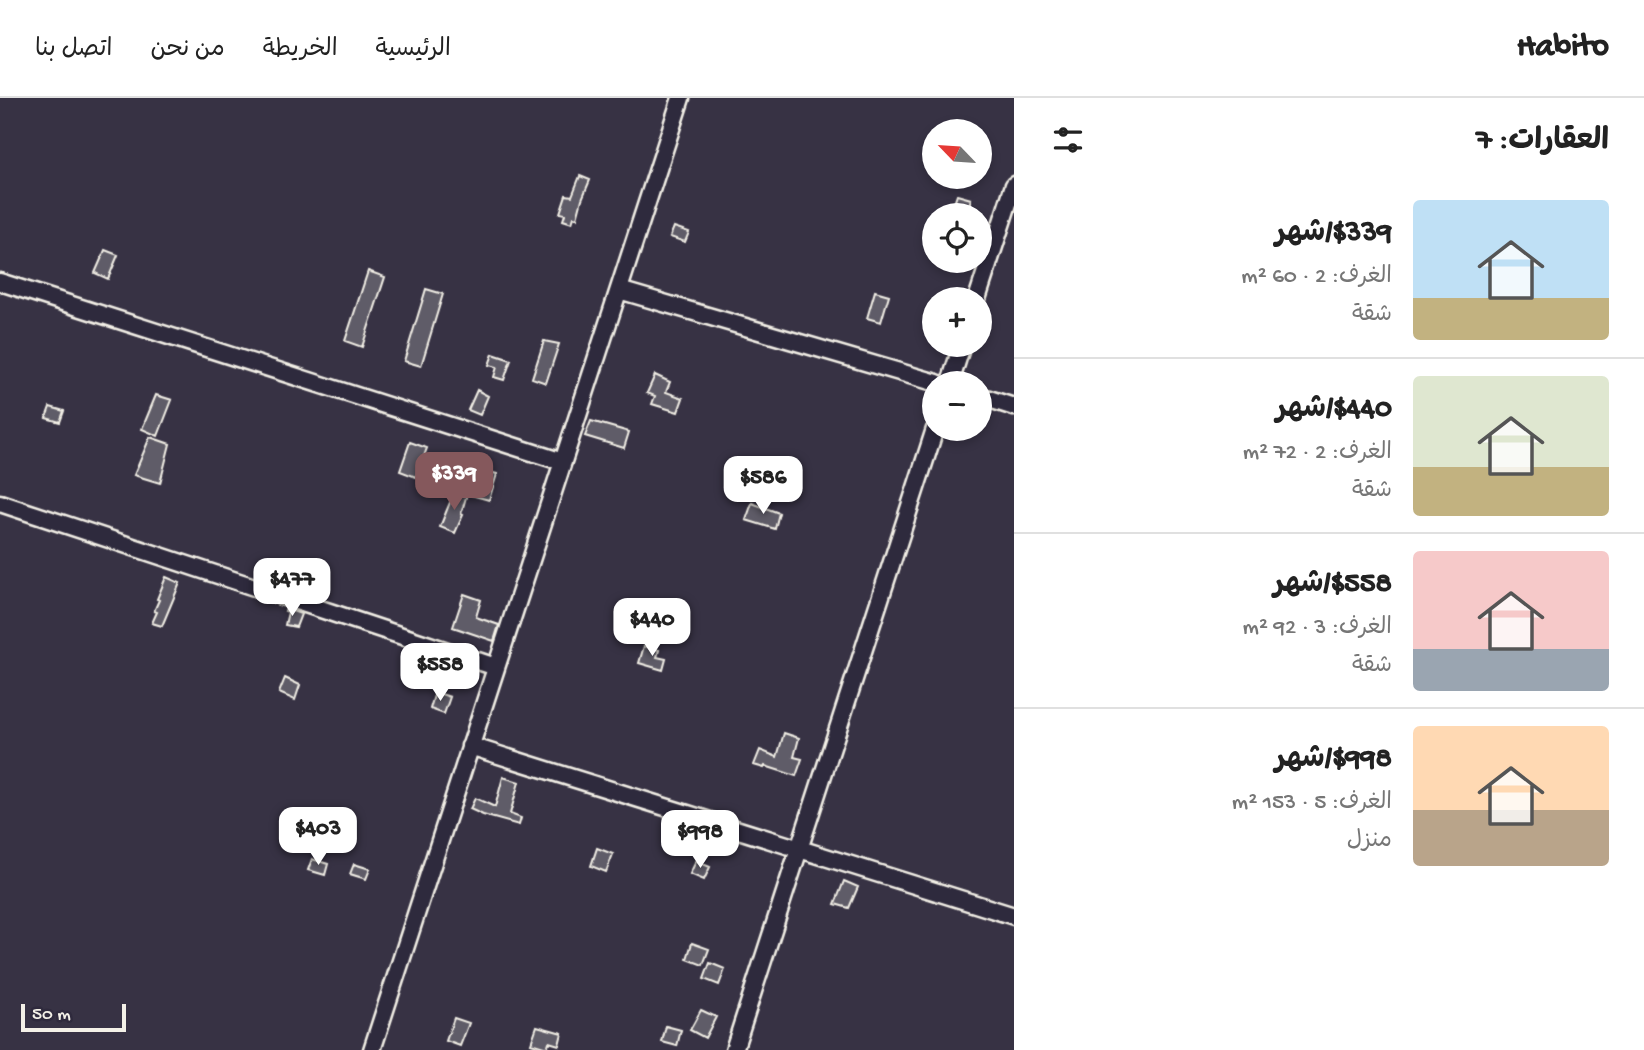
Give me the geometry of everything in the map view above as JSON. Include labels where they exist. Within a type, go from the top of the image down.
[{"type":"street","points":[[372,1050],[681,98]]},
{"type":"street","points":[[981,287],[1014,185]]},
{"type":"street","points":[[0,282],[563,462]]},
{"type":"street","points":[[619,290],[922,379]]},
{"type":"street","points":[[992,401],[1014,407]]},
{"type":"street","points":[[734,1050],[931,441]]},
{"type":"street","points":[[0,503],[496,667]]},
{"type":"street","points":[[470,746],[1014,916]]},
{"type":"building","points":[[580,176],[590,180],[577,218],[574,217],[572,223],[563,220],[565,214],[560,213],[566,195],[572,196]]},
{"type":"building","points":[[957,195],[971,199],[970,203],[954,203]]},
{"type":"building","points":[[674,227],[689,232],[685,242],[670,237]]},
{"type":"building","points":[[105,250],[118,255],[108,279],[95,273]]},
{"type":"building","points":[[368,271],[385,277],[362,347],[345,341]]},
{"type":"building","points":[[426,289],[443,294],[421,366],[404,361]]},
{"type":"building","points":[[875,291],[889,295],[881,322],[867,318]]},
{"type":"building","points":[[544,341],[559,344],[546,383],[532,378]]},
{"type":"building","points":[[493,354],[511,360],[504,380],[494,377],[497,367],[489,365]]},
{"type":"building","points":[[655,375],[670,382],[666,392],[683,398],[678,412],[652,404],[655,396],[647,393]]},
{"type":"building","points":[[477,390],[488,396],[480,415],[468,410]]},
{"type":"building","points":[[156,395],[172,400],[158,436],[142,429]]},
{"type":"building","points":[[50,407],[64,411],[60,422],[46,418]]},
{"type":"building","points":[[591,421],[629,432],[624,448],[585,436]]},
{"type":"building","points":[[150,437],[170,444],[160,483],[134,475]]},
{"type":"building","points":[[410,442],[427,448],[416,477],[400,471]]},
{"type":"building","points":[[479,469],[497,474],[489,500],[471,495]]},
{"type":"building","points":[[455,490],[467,494],[461,514],[463,515],[455,533],[440,527]]},
{"type":"building","points":[[752,503],[779,513],[775,529],[746,520]]},
{"type":"building","points":[[166,577],[180,583],[162,626],[152,623],[157,612],[154,611],[159,600],[157,599]]},
{"type":"building","points":[[464,594],[481,600],[476,617],[499,625],[494,641],[453,627]]},
{"type":"building","points":[[286,609],[301,614],[296,627],[285,625],[288,612]]},
{"type":"building","points":[[644,646],[659,650],[657,657],[666,659],[663,670],[639,663]]},
{"type":"building","points":[[285,678],[300,685],[295,700],[279,693]]},
{"type":"building","points":[[435,692],[450,697],[444,714],[430,709]]},
{"type":"building","points":[[784,733],[799,738],[794,757],[802,759],[796,776],[754,765],[760,750],[777,757]]},
{"type":"building","points":[[503,777],[519,782],[510,814],[521,818],[519,825],[470,809],[475,798],[495,807]]},
{"type":"building","points":[[597,848],[613,854],[606,872],[591,866]]},
{"type":"building","points":[[312,859],[328,864],[325,875],[308,870]]},
{"type":"building","points":[[696,861],[710,867],[704,880],[690,874]]},
{"type":"building","points":[[354,864],[370,869],[366,879],[350,874]]},
{"type":"building","points":[[844,881],[858,887],[849,908],[835,904]]},
{"type":"building","points":[[692,943],[709,949],[703,965],[687,959]]},
{"type":"building","points":[[710,963],[725,969],[719,985],[704,979]]},
{"type":"building","points":[[701,1010],[716,1017],[705,1038],[690,1030]]},
{"type":"building","points":[[454,1018],[469,1023],[460,1046],[446,1041]]},
{"type":"building","points":[[537,1026],[562,1033],[559,1045],[549,1042],[547,1048],[531,1043]]},
{"type":"building","points":[[666,1026],[681,1030],[677,1046],[662,1042]]}]
